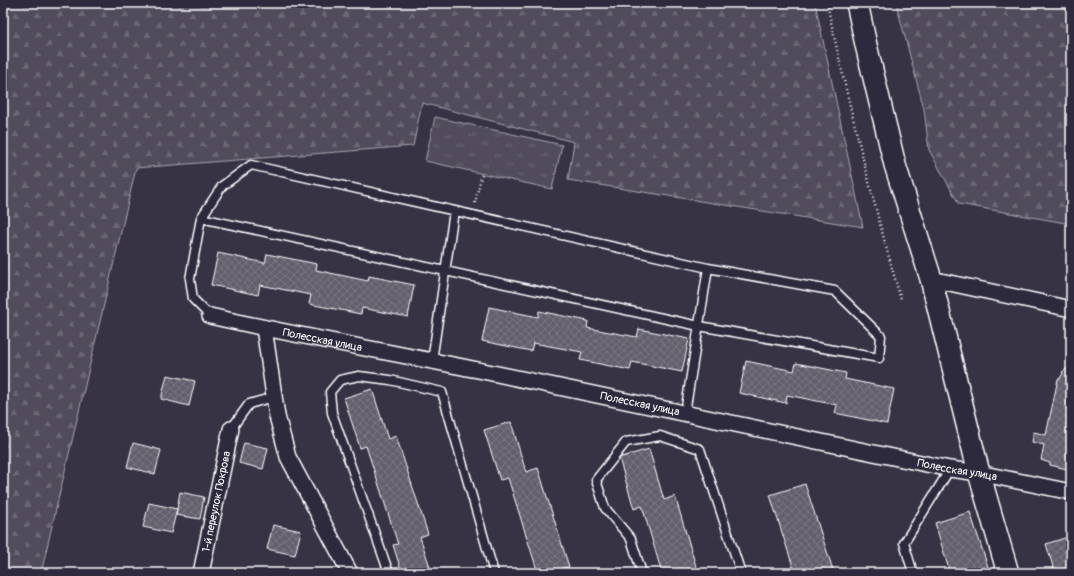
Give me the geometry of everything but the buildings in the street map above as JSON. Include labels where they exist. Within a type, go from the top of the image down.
[{"type":"street","points":[[857,3],[895,165],[931,279],[979,473],[1008,573]]},
{"type":"street","points":[[931,279],[1071,310]]},
{"type":"street","name":"Полесская улица","points":[[210,316],[950,469],[979,473],[1071,492]]},
{"type":"street","points":[[264,328],[277,416],[288,457],[350,573]]},
{"type":"street","name":"1-й переулок Покрова","points":[[201,573],[231,430]]},
{"type":"lane","points":[[201,218],[699,326],[879,358],[881,336],[835,290],[708,268],[250,165],[222,186],[201,218],[190,279],[193,299],[210,316]]},
{"type":"lane","points":[[432,361],[454,211]]},
{"type":"lane","points":[[685,413],[708,268]]},
{"type":"lane","points":[[389,573],[332,413],[330,392],[340,380],[359,376],[390,380],[442,392],[494,573]]},
{"type":"lane","points":[[231,430],[248,404],[274,397]]},
{"type":"lane","points":[[642,573],[631,539],[605,508],[596,480],[626,442],[660,436],[700,449],[741,573]]},
{"type":"lane","points":[[913,573],[904,543],[950,469]]},
{"type":"path","points":[[827,3],[839,61],[875,207],[901,300]]},
{"type":"path","points":[[473,215],[482,173]]},
{"type":"green space","points":[[3,3],[815,3],[863,227],[568,180],[574,142],[422,103],[413,146],[136,168],[41,573],[3,573]]},
{"type":"green space","points":[[896,3],[1071,3],[1071,224],[959,204],[929,150],[924,109]]},
{"type":"green space","points":[[435,117],[562,145],[552,189],[425,161]]}]
